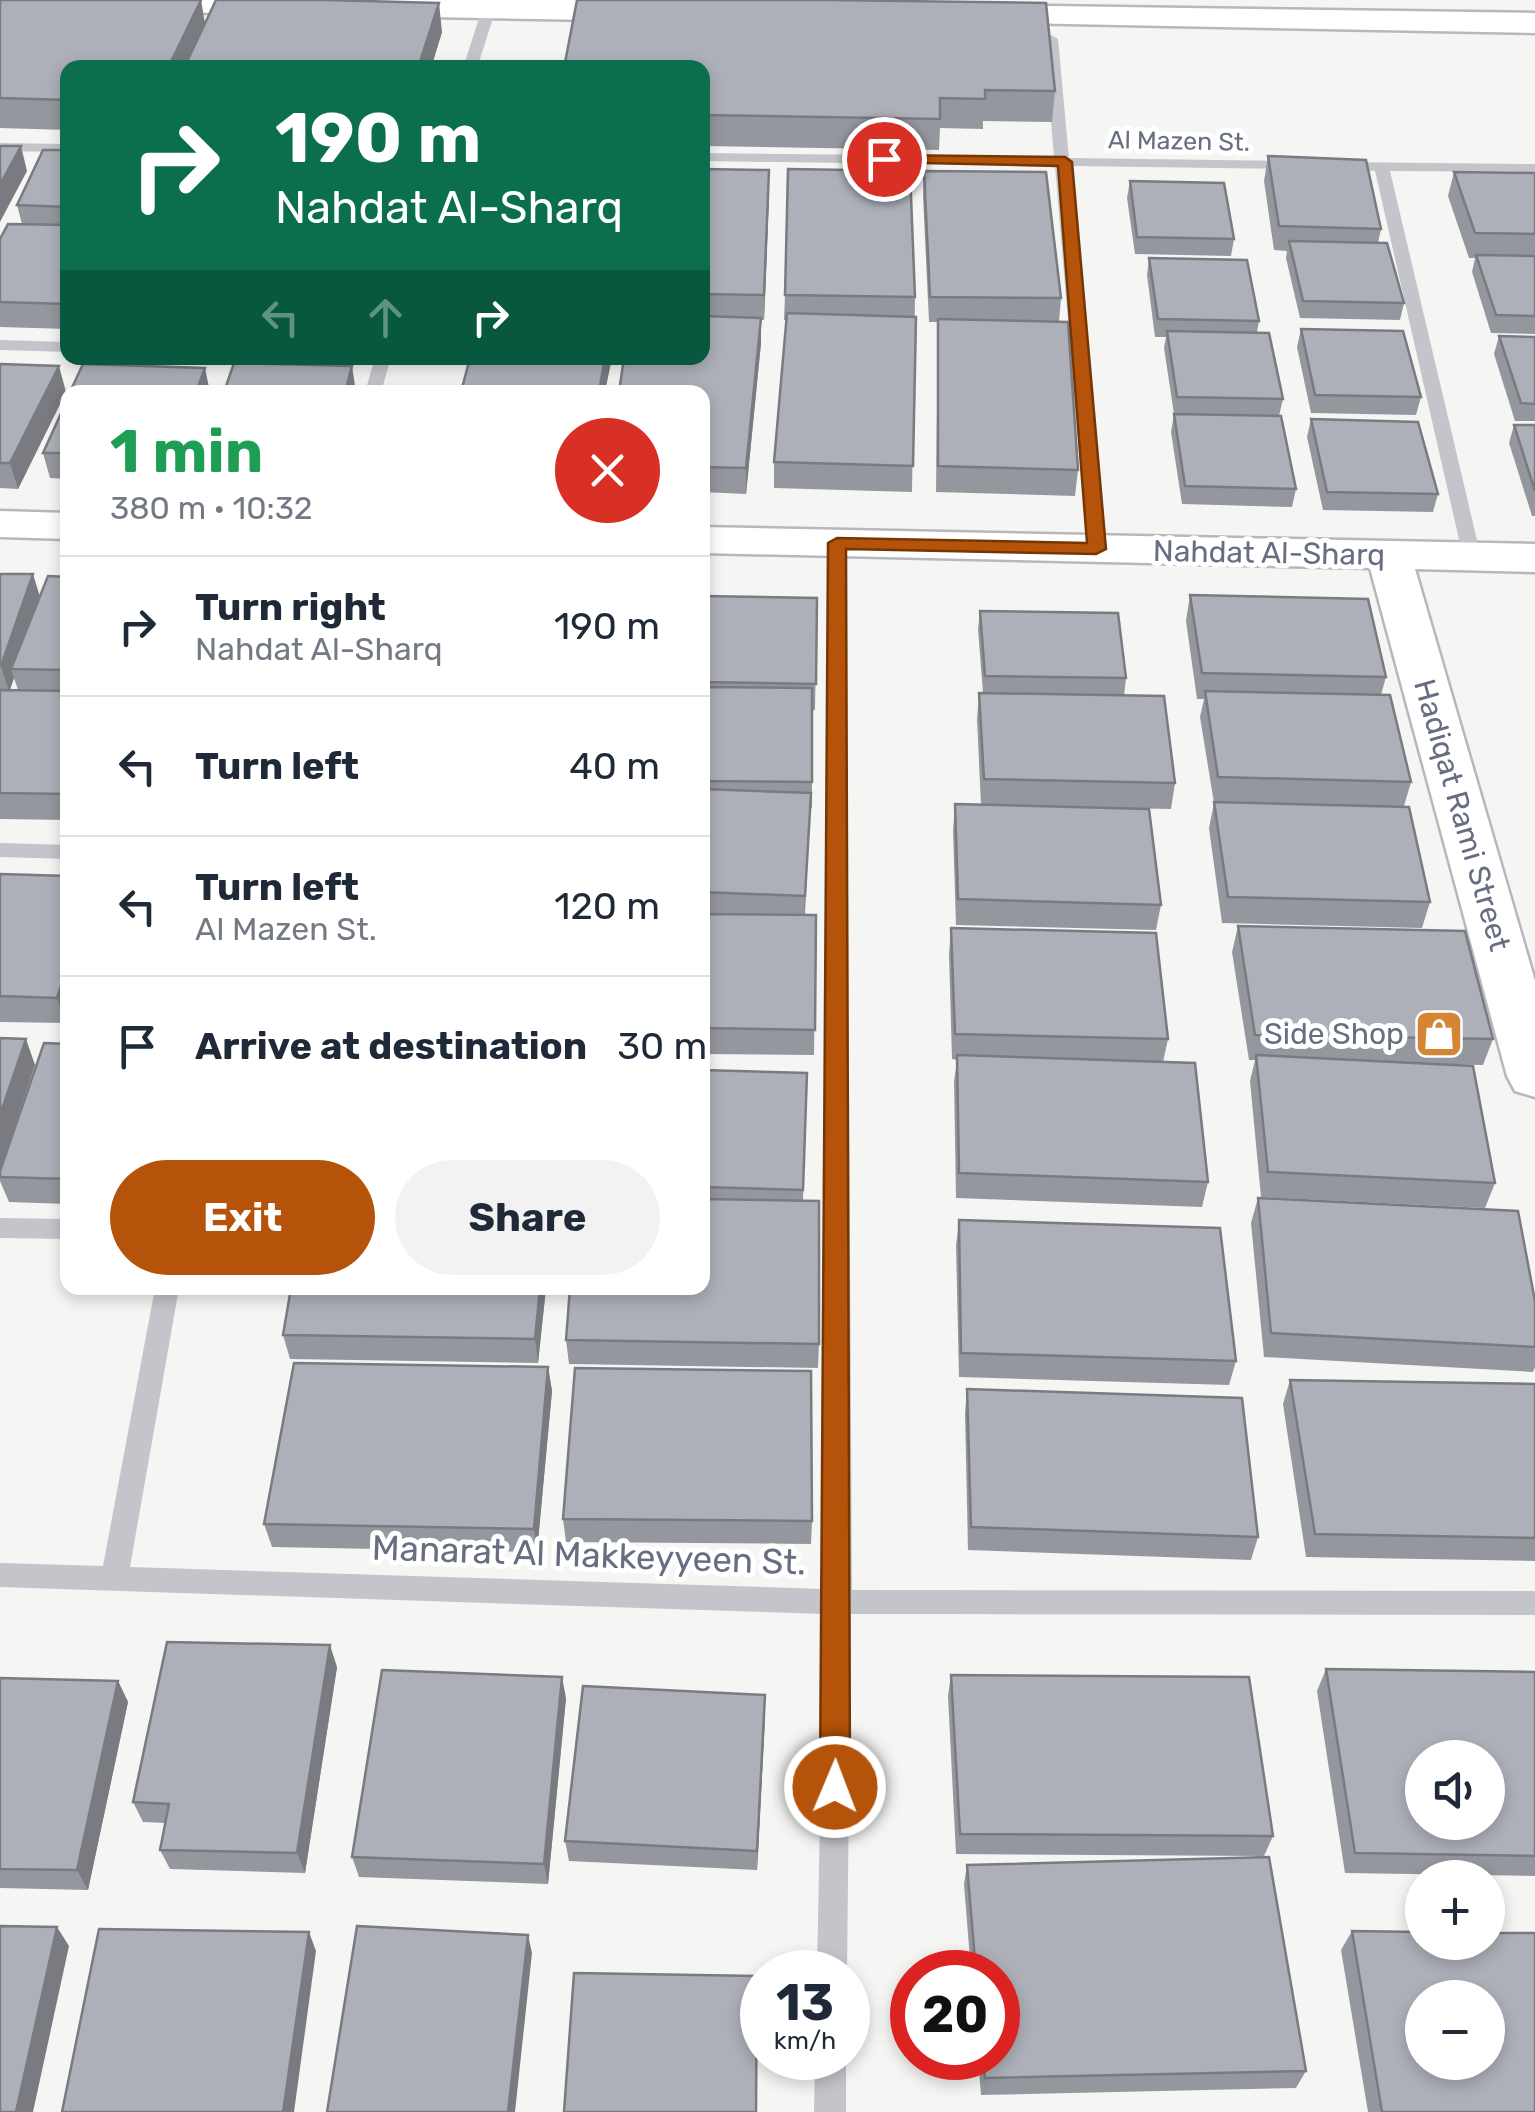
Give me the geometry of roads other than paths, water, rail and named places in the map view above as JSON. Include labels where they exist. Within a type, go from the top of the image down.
[{"type":"main road","points":[[56,0],[686,12]]},
{"type":"main road","points":[[940,15],[1535,23]]},
{"type":"main road","points":[[0,524],[60,526]]},
{"type":"main road","name":"Nahdat Al-Sharq","points":[[710,540],[1535,558]]},
{"type":"main road","name":"Hadiqat Rami Street","points":[[1389,555],[1535,1076]]},
{"type":"lane","points":[[473,60],[489,9]]},
{"type":"lane","points":[[1055,19],[1096,549]]},
{"type":"lane","points":[[0,146],[60,148]]},
{"type":"lane","name":"Al Mazen St.","points":[[710,156],[1535,168]]},
{"type":"lane","points":[[1380,166],[1472,557]]},
{"type":"lane","points":[[0,345],[60,346]]},
{"type":"lane","points":[[832,1950],[838,1602],[837,543]]},
{"type":"lane","points":[[0,850],[60,852]]},
{"type":"lane","points":[[0,1228],[60,1229]]},
{"type":"lane","points":[[115,1575],[166,1295]]},
{"type":"lane","name":"Manarat Al Makkeyyeen St.","points":[[0,1574],[838,1602],[1535,1604]]},
{"type":"lane","points":[[830,2112],[831,2080]]},
{"type":"place","name":"Side Shop","points":[[1439,1034]]}]
